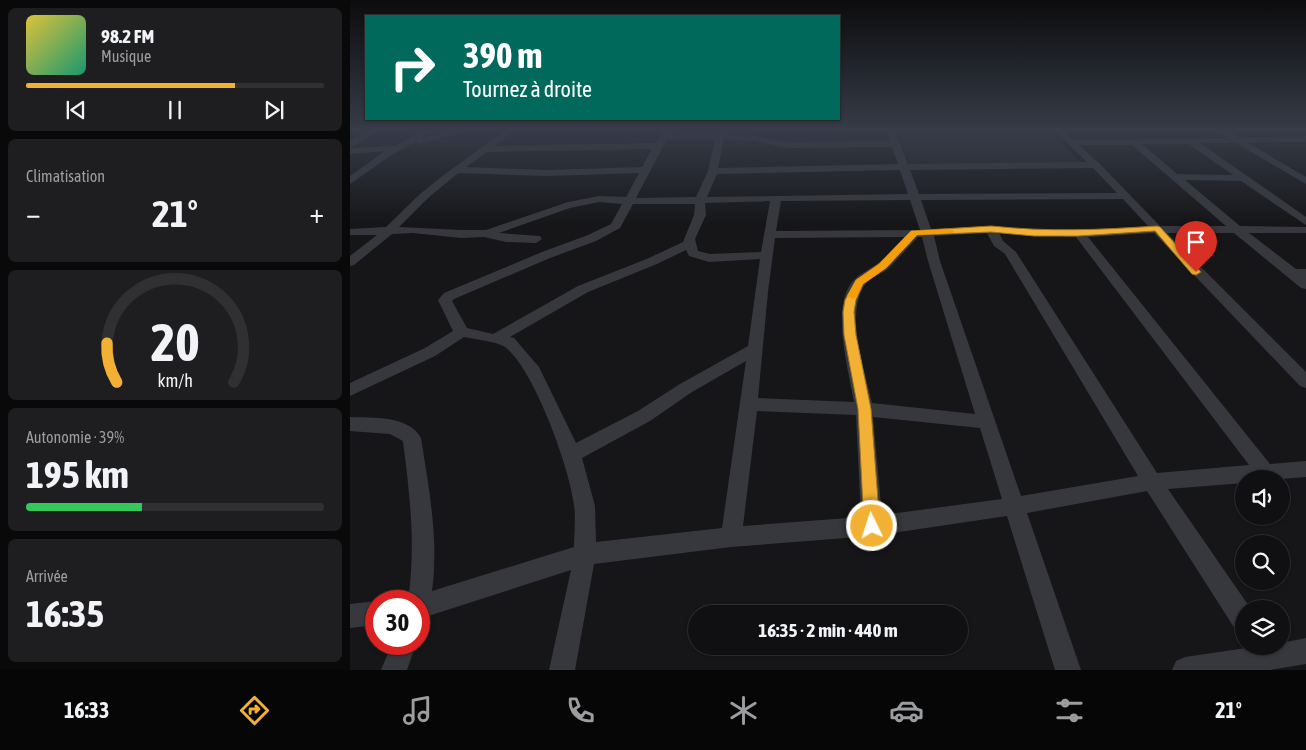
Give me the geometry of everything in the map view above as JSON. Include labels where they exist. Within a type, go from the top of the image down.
[{"type":"street","points":[[350,180],[378,161]]},
{"type":"street","points":[[350,262],[389,231],[424,196],[467,161]]},
{"type":"street","points":[[562,670],[586,554],[585,506],[571,455],[562,431],[531,367],[509,342],[462,332],[454,322],[445,300],[449,296],[541,247],[592,238],[616,226],[651,161]]},
{"type":"street","points":[[715,161],[700,200],[700,215],[690,243],[693,253],[709,258],[767,255]]},
{"type":"street","points":[[901,161],[914,198],[921,233],[934,261],[1068,670]]},
{"type":"street","points":[[1091,161],[1196,272],[1306,382]]},
{"type":"street","points":[[1156,161],[1236,229],[1299,273],[1306,285]]},
{"type":"street","points":[[1219,161],[1306,222]]},
{"type":"street","points":[[1272,161],[1306,181]]},
{"type":"street","points":[[713,171],[903,167],[1096,166]]},
{"type":"street","points":[[456,170],[546,173],[646,170]]},
{"type":"street","points":[[1174,177],[1242,178]]},
{"type":"street","points":[[350,232],[413,230],[486,233],[585,201],[609,199],[629,201],[776,198],[1124,196]]},
{"type":"street","points":[[731,537],[756,348],[761,292],[776,198]]},
{"type":"street","points":[[526,221],[541,247]]},
{"type":"street","points":[[771,235],[921,233],[991,229],[1034,233],[1078,234],[1157,229],[1306,230]]},
{"type":"street","points":[[991,229],[998,243],[1010,252],[1152,482],[1235,606]]},
{"type":"street","points":[[486,233],[541,247]]},
{"type":"street","points":[[872,526],[864,409],[850,335],[848,312],[850,300],[859,282],[883,266],[921,233]]},
{"type":"street","points":[[1078,234],[1264,470]]},
{"type":"street","points":[[497,338],[583,289],[653,261],[690,243]]},
{"type":"street","points":[[350,390],[430,352],[462,332]]},
{"type":"street","points":[[571,455],[644,416],[686,388],[756,348]]},
{"type":"street","points":[[749,404],[864,409],[987,422]]},
{"type":"street","points":[[350,424],[392,426],[412,438],[422,510],[424,568],[421,590]]},
{"type":"street","points":[[1290,471],[1306,469]]},
{"type":"street","points":[[430,603],[486,587],[586,554],[731,537],[872,526],[1015,506],[1152,482],[1235,475]]},
{"type":"street","points":[[350,616],[365,614]]},
{"type":"street","points":[[1290,651],[1306,651]]},
{"type":"street","points":[[394,670],[400,655]]},
{"type":"street","points":[[1185,670],[1215,668],[1253,655]]},
{"type":"shaded area","points":[[908,161],[1080,161],[1082,163],[915,165]]},
{"type":"slow traffic","points":[[852,296],[859,282],[883,266],[915,233],[950,231]]},
{"type":"route","points":[[872,526],[864,409],[850,335],[848,312],[850,300],[859,282],[883,266],[915,233],[991,229],[1034,233],[1078,234],[1157,229],[1196,272]]}]
